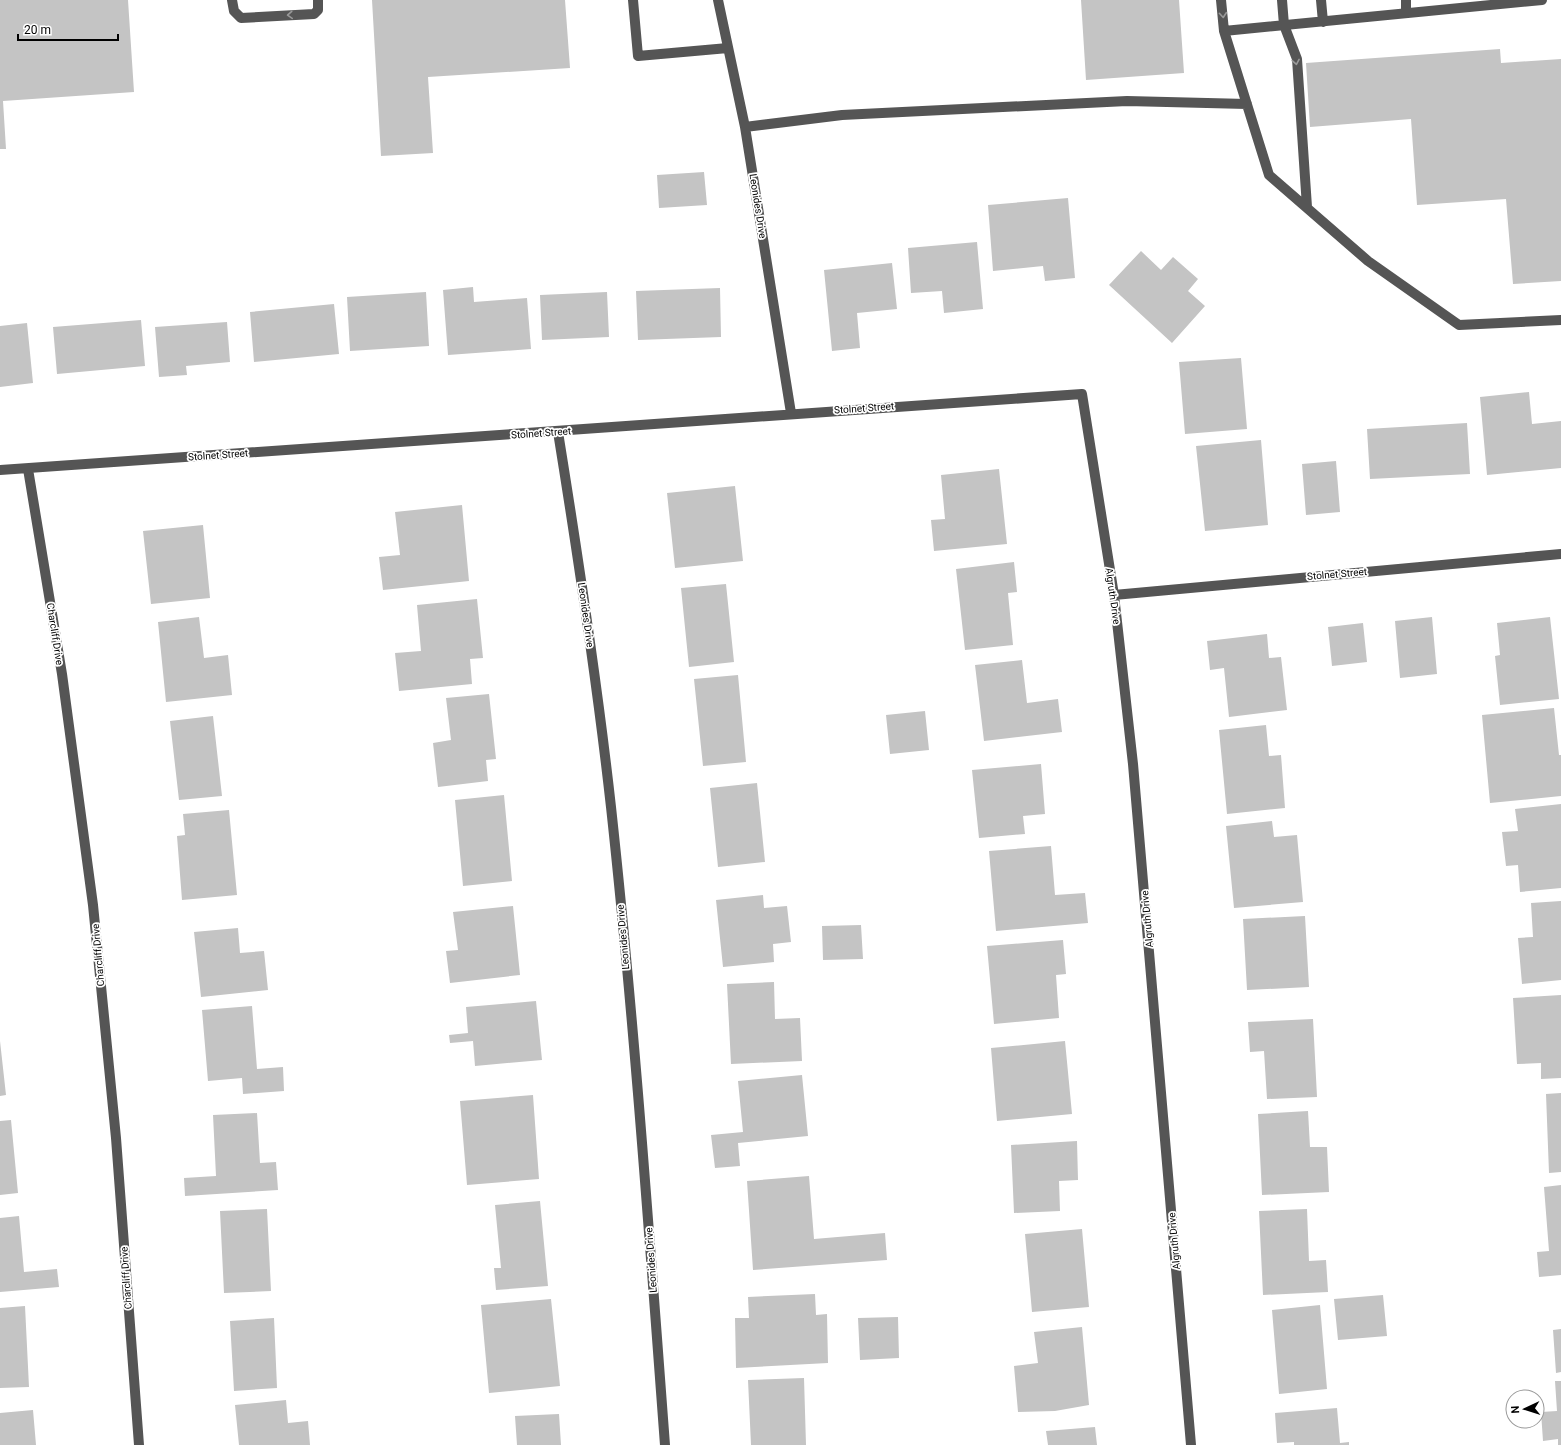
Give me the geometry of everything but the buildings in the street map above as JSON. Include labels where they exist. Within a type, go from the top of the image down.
[{"type":"street","points":[[232,0],[234,11],[241,18],[314,14],[318,10],[318,0]]},
{"type":"street","points":[[633,0],[638,56],[728,48]]},
{"type":"street","name":"Leonides Drive","points":[[718,0],[745,127],[791,413]]},
{"type":"street","points":[[1221,0],[1224,31],[1269,174],[1368,261],[1459,325],[1561,320]]},
{"type":"street","points":[[1282,0],[1284,25],[1297,59],[1307,207]]},
{"type":"street","points":[[1321,0],[1323,22]]},
{"type":"street","points":[[1406,0],[1406,13]]},
{"type":"street","points":[[1224,31],[1542,0]]},
{"type":"street","points":[[745,127],[842,115],[1127,101],[1247,104]]},
{"type":"street","name":"Stolnet Street","points":[[0,470],[558,432],[791,413],[1082,394]]},
{"type":"street","name":"Algruth Drive","points":[[1082,394],[1114,595],[1134,764],[1191,1445]]},
{"type":"street","name":"Leonides Drive","points":[[558,432],[585,604],[611,806],[643,1154],[665,1445]]},
{"type":"street","name":"Charcliff Drive","points":[[28,469],[62,674],[93,905],[116,1138],[139,1445]]},
{"type":"street","name":"Stolnet Street","points":[[1114,595],[1561,554]]}]
